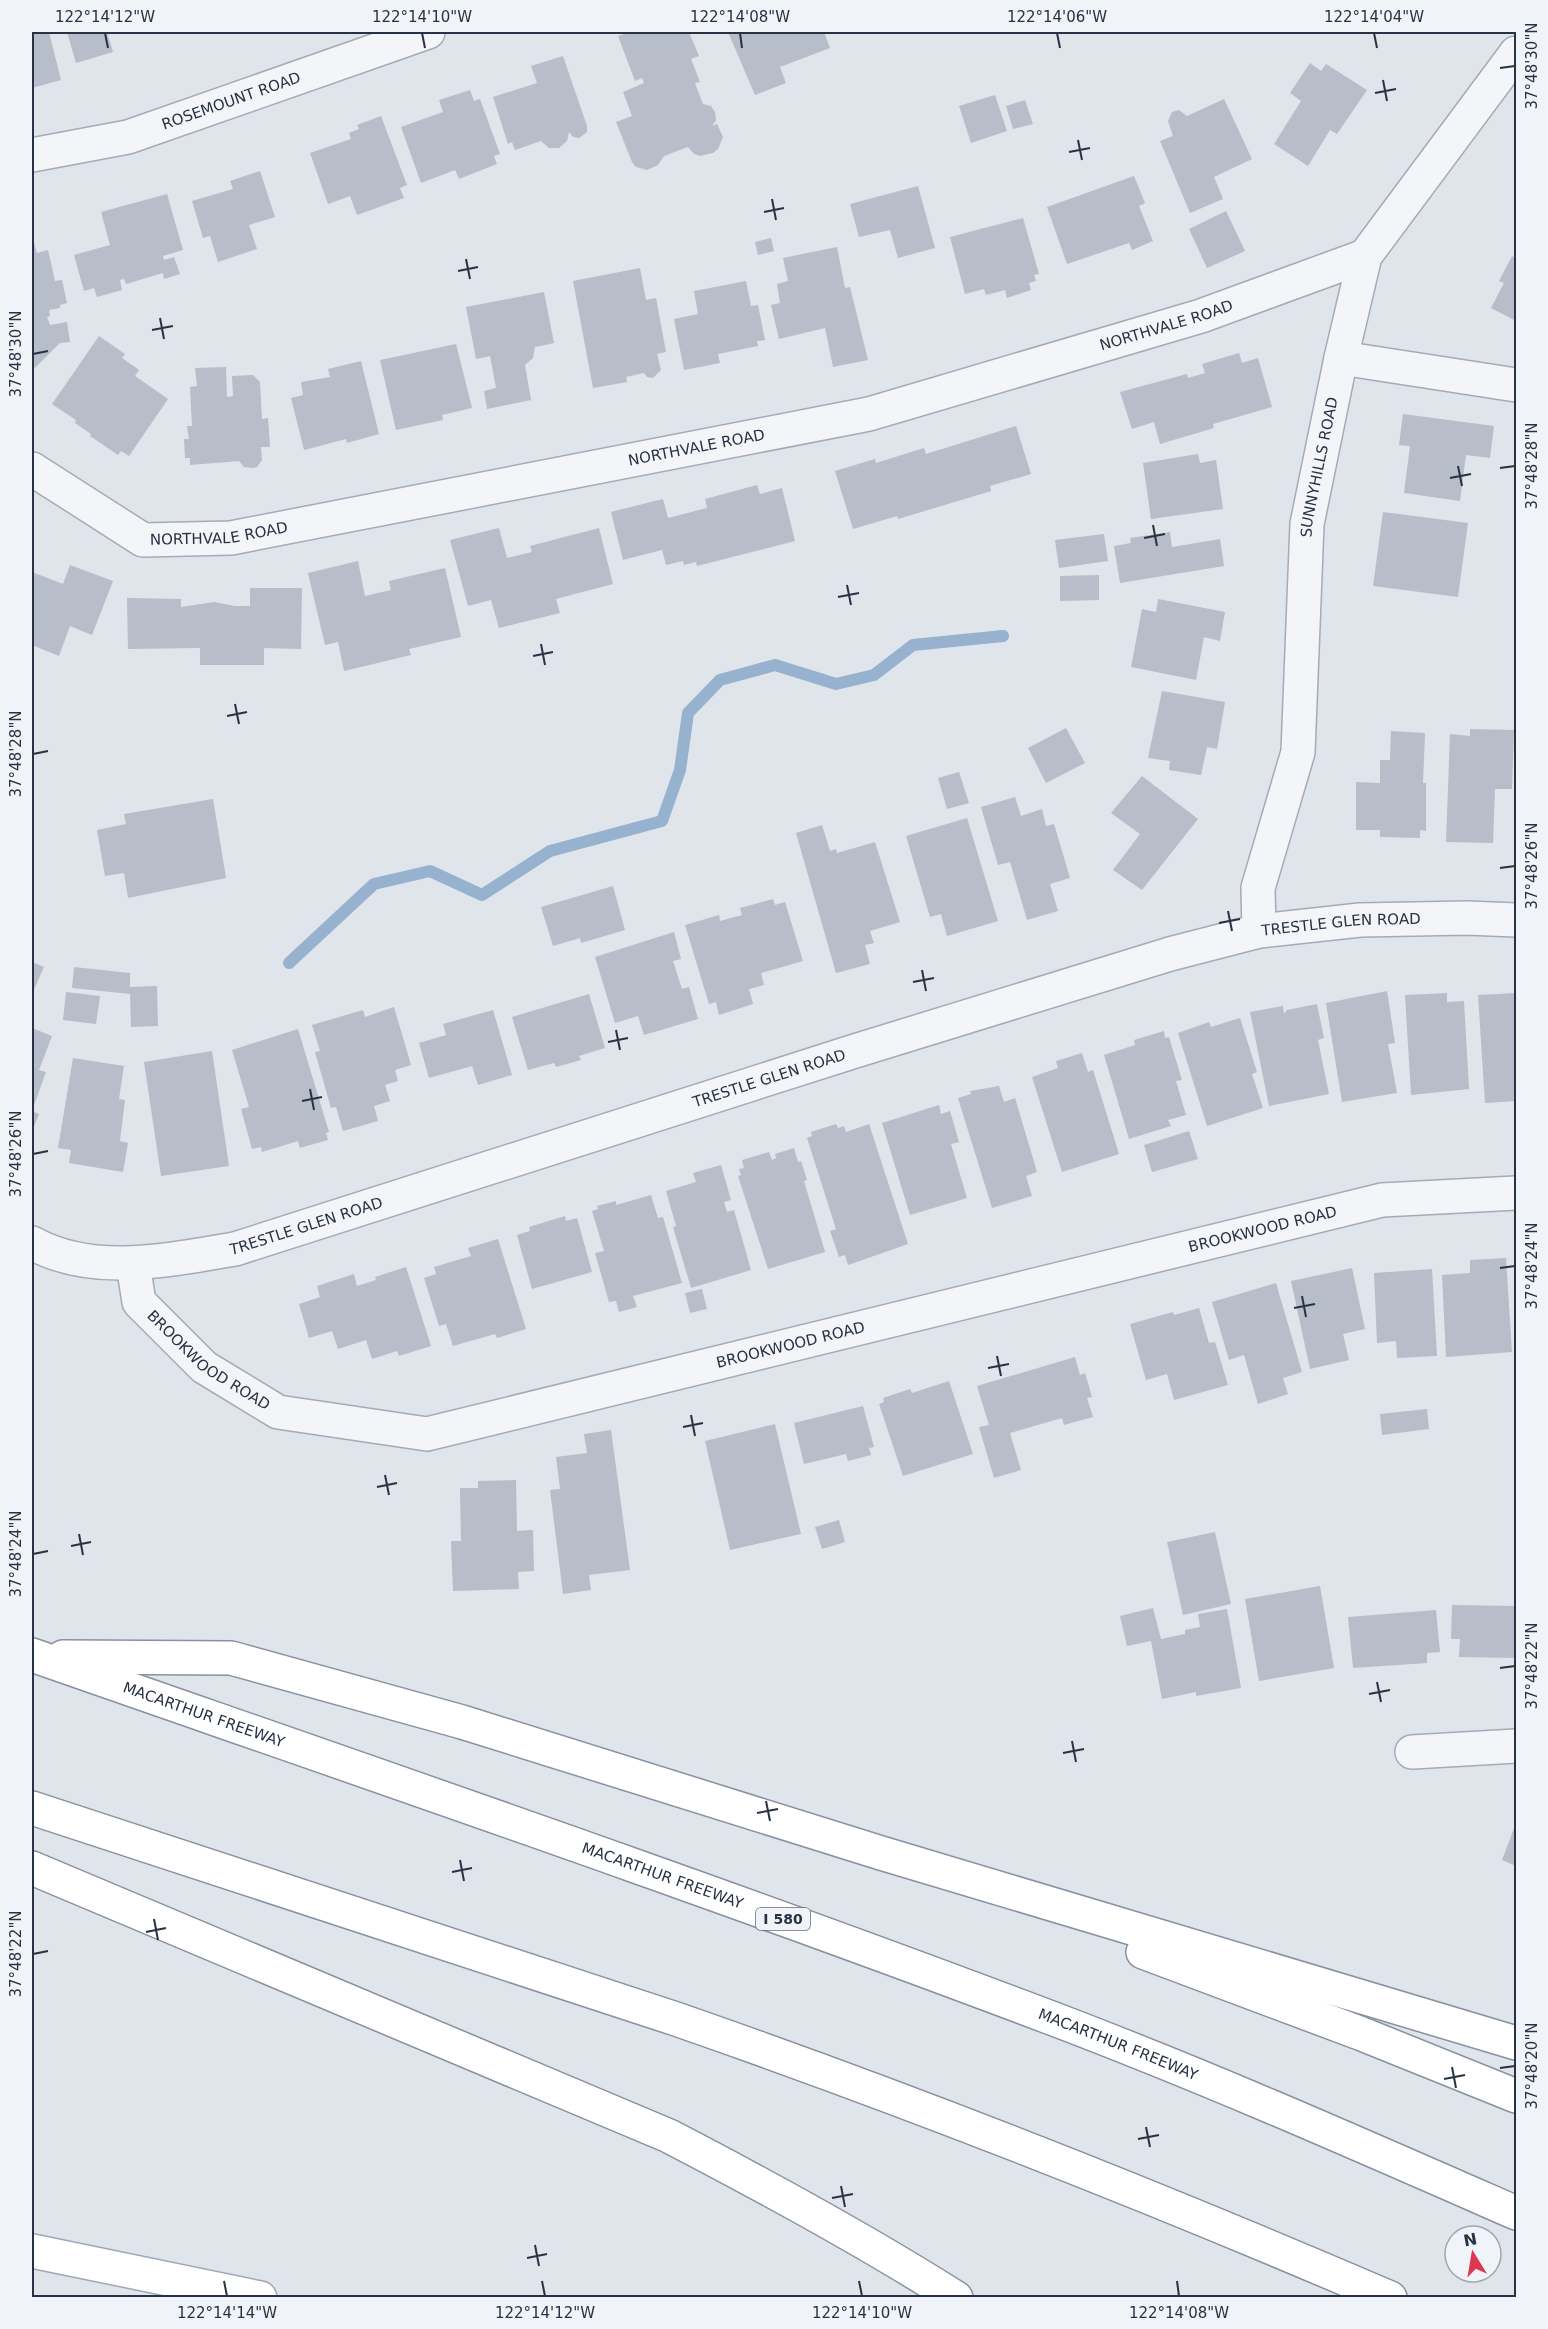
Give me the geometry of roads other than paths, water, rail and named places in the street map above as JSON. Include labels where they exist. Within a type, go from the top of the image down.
[{"type":"main road","points":[[34,1656],[231,1658],[462,1722],[881,1853],[1516,2043]]},
{"type":"main road","name":"MACARTHUR FREEWAY","points":[[34,1656],[510,1822],[1049,2017],[1292,2115],[1516,2213]]},
{"type":"main road","points":[[32,1808],[781,2055],[1026,2147],[1390,2298]]},
{"type":"main road","points":[[881,1853],[1362,2034],[1516,2096]]},
{"type":"main road","points":[[32,1868],[669,2136],[770,2188],[872,2245],[956,2298]]},
{"type":"main road","points":[[32,2251],[204,2292],[260,2298]]},
{"type":"street","name":"ROSEMOUNT ROAD","points":[[32,155],[128,137],[428,32]]},
{"type":"street","name":"SUNNYHILLS ROAD","points":[[1259,931],[1258,888],[1298,752],[1306,524],[1365,256],[1516,53]]},
{"type":"street","name":"NORTHVALE ROAD","points":[[32,469],[143,540],[231,538],[869,414],[1201,316],[1365,256]]},
{"type":"street","points":[[1341,358],[1516,385]]},
{"type":"street","name":"TRESTLE GLEN ROAD","points":[[32,1243],[48,1252],[90,1262],[132,1264],[235,1248],[855,1051],[1170,954],[1259,931],[1360,920],[1467,918],[1516,920]]},
{"type":"street","name":"BROOKWOOD ROAD","points":[[132,1264],[139,1302],[204,1368],[278,1412],[427,1434],[1383,1200],[1516,1193]]},
{"type":"street","points":[[1412,1752],[1516,1746]]},
{"type":"waterway","points":[[289,963],[374,884],[430,871],[482,895],[550,851],[662,821],[680,770],[688,713],[720,680],[775,665],[836,684],[874,675],[913,645],[1003,636]]}]
